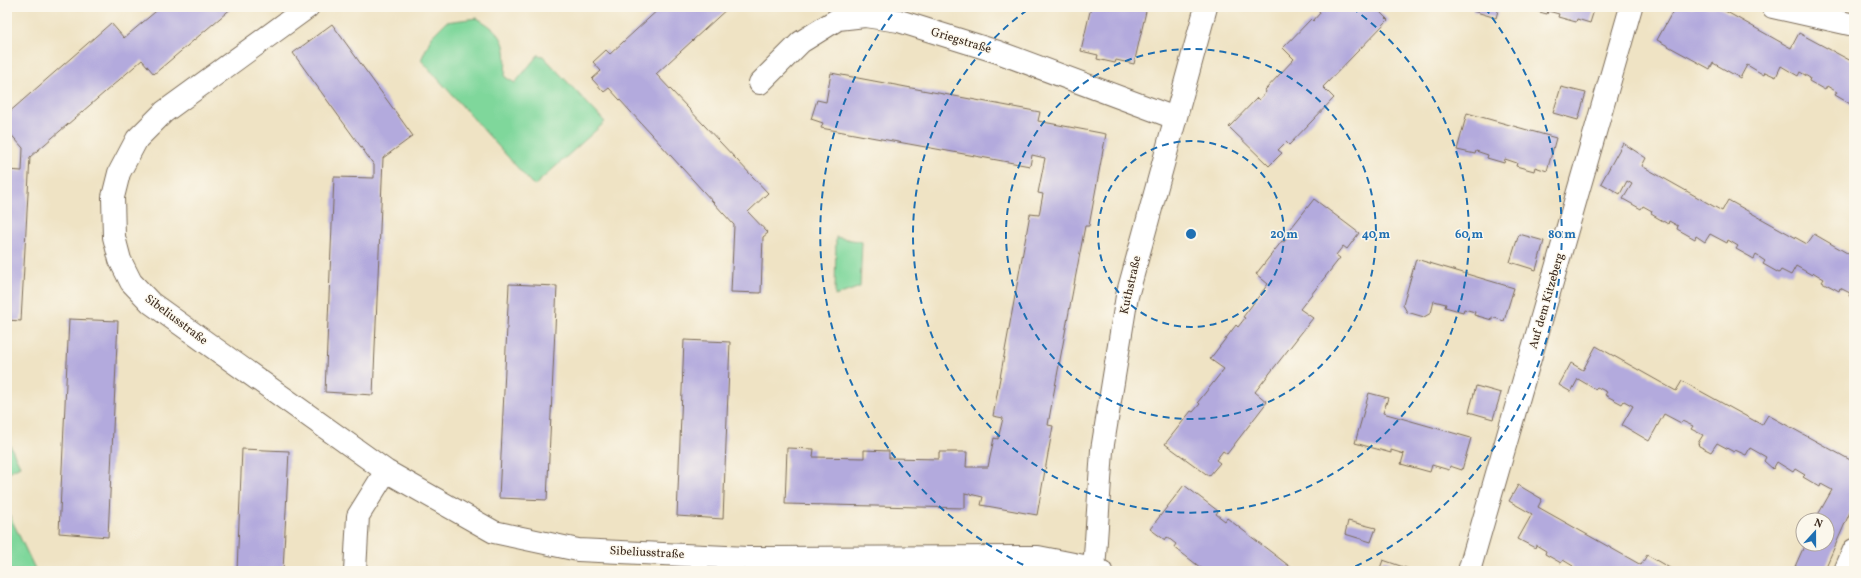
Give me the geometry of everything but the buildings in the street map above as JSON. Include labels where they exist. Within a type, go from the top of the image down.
[{"type":"street","name":"Sibeliusstraße","points":[[308,7],[164,112],[137,139],[119,172],[113,197],[114,237],[120,260],[131,282],[151,303],[386,471],[494,532],[578,550],[747,564],[1038,557],[1096,570]]},
{"type":"street","name":"Kuthstraße","points":[[1096,570],[1102,450],[1127,296],[1206,7]]},
{"type":"street","name":"Auf dem Kitzeberg","points":[[1469,571],[1631,7]]},
{"type":"street","points":[[1773,7],[1854,25]]},
{"type":"street","name":"Griegstraße","points":[[760,83],[801,42],[838,19],[865,16],[899,22],[998,52],[1175,118]]},
{"type":"street","points":[[355,571],[358,516],[386,471]]},
{"type":"street","points":[[1845,571],[1854,550]]},
{"type":"green space","points":[[477,18],[494,30],[503,42],[506,56],[505,77],[515,83],[538,55],[543,56],[605,122],[534,186],[421,60],[432,36],[446,22]]},
{"type":"green space","points":[[836,237],[862,242],[860,287],[835,296]]},
{"type":"green space","points":[[7,439],[20,466],[7,473]]},
{"type":"green space","points":[[7,510],[36,571],[7,571]]}]
